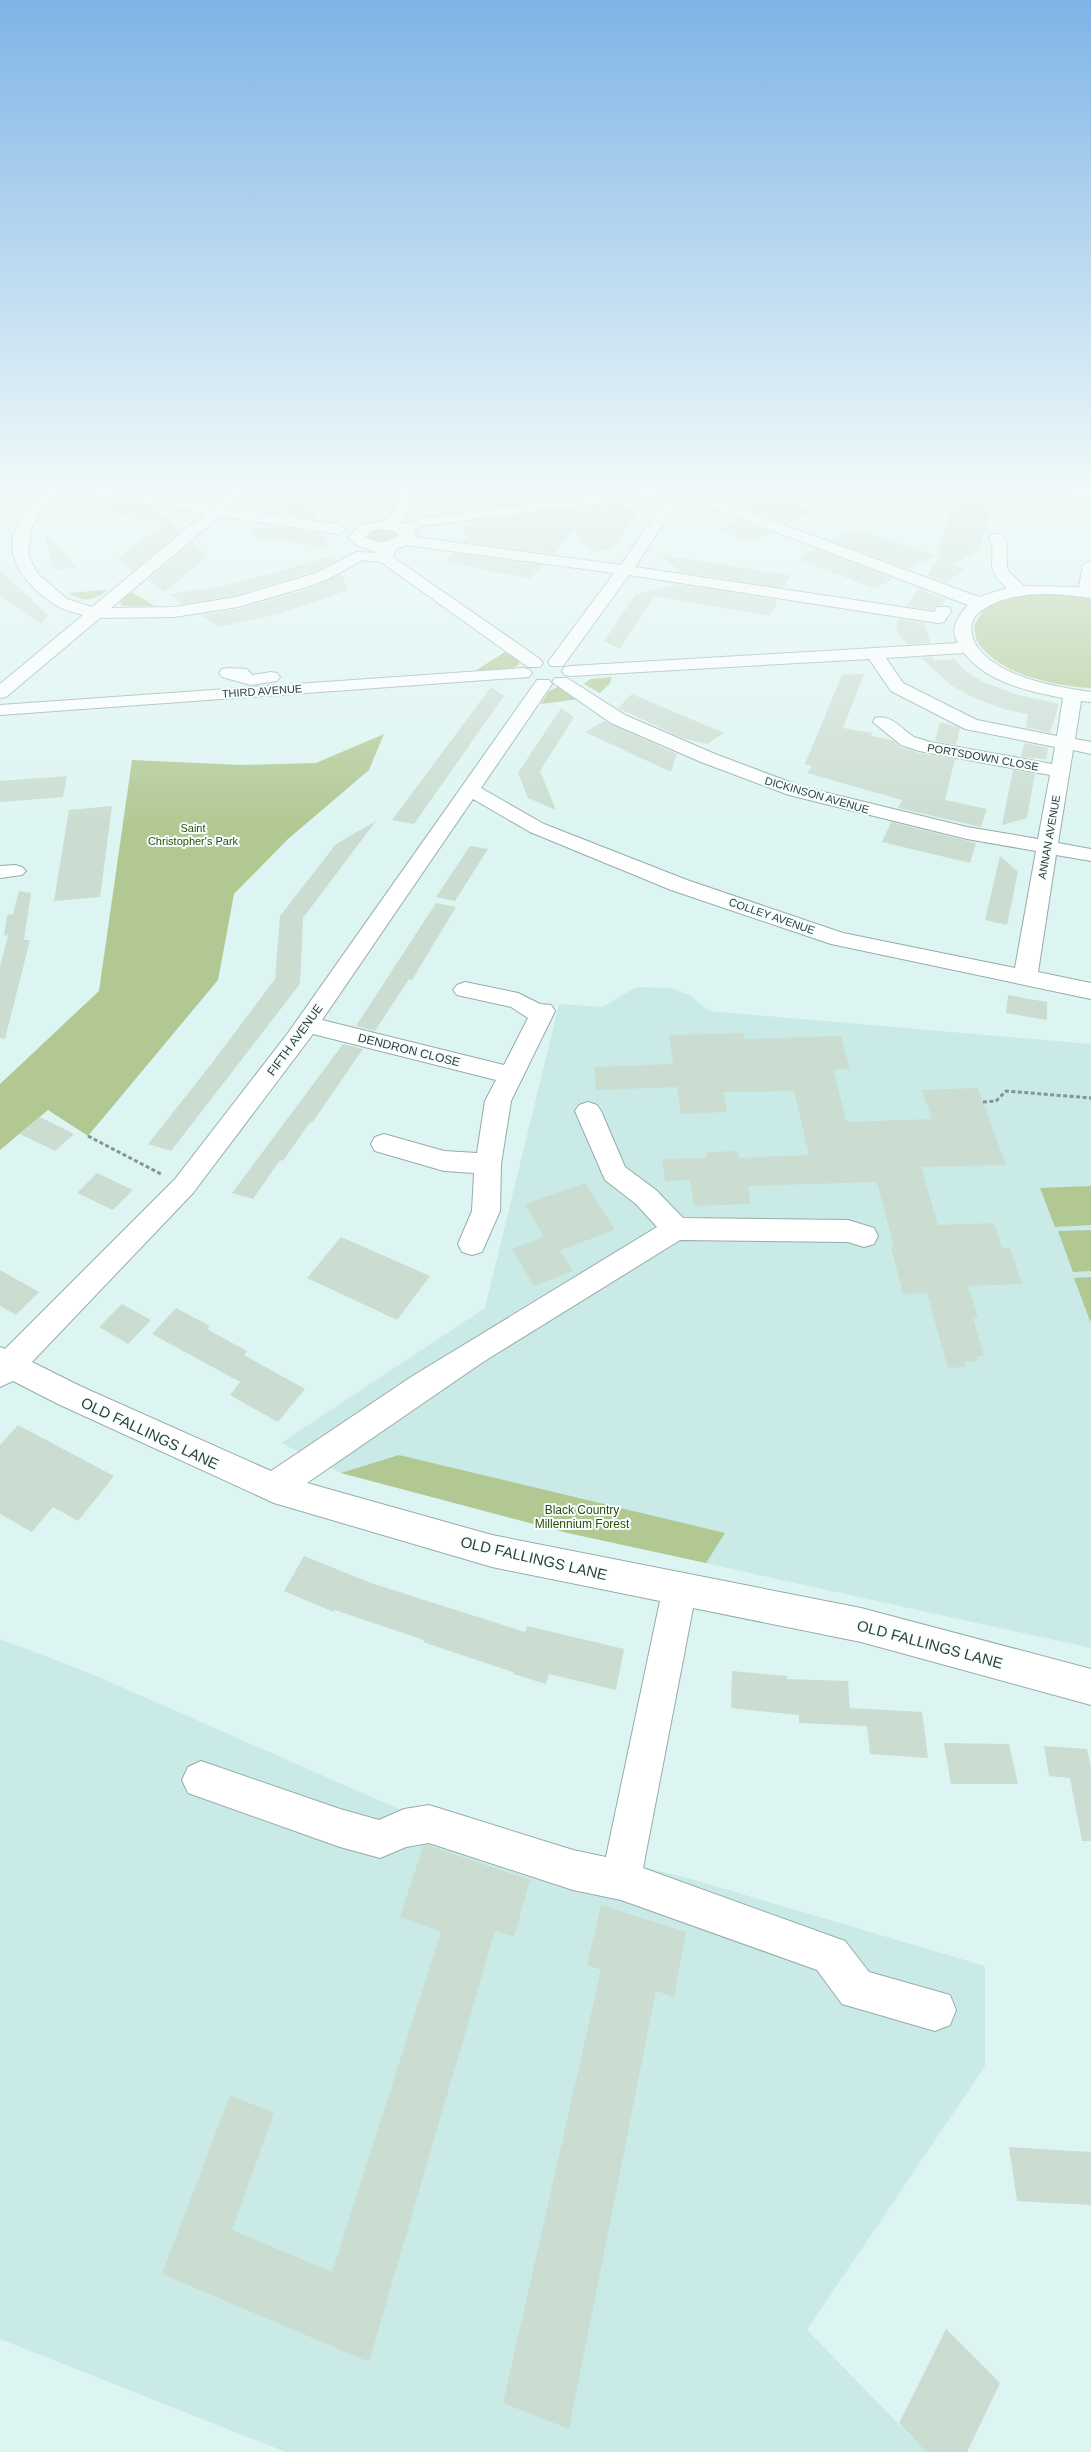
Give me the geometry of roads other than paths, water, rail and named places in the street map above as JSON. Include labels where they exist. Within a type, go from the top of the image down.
[{"type":"street","points":[[58,599],[66,604],[94,613],[174,612],[247,599]]},
{"type":"street","points":[[0,693],[111,599]]},
{"type":"street","name":"DICKINSON AVENUE","points":[[450,599],[548,672],[618,719],[708,758],[796,791],[967,833],[1047,849],[1091,855]]},
{"type":"street","name":"FIFTH AVENUE","points":[[3,1366],[153,1220],[184,1186],[297,1039],[471,790],[548,672],[603,599]]},
{"type":"street","points":[[814,599],[939,619]]},
{"type":"street","points":[[970,599],[981,604]]},
{"type":"street","points":[[990,599],[969,613],[963,626],[965,640],[970,648],[1004,675],[1038,687],[1082,696]]},
{"type":"street","name":"THIRD AVENUE","points":[[0,710],[548,672],[970,648]]},
{"type":"street","points":[[874,654],[897,687],[972,724],[1091,748]]},
{"type":"street","points":[[228,673],[240,674],[241,677],[251,680],[320,672],[330,676],[336,686]]},
{"type":"street","name":"ANNAN AVENUE","points":[[1025,979],[1065,744],[1082,696]]},
{"type":"street","name":"PORTSDOWN CLOSE","points":[[882,722],[908,741],[926,747],[1061,771]]},
{"type":"street","name":"COLLEY AVENUE","points":[[471,790],[537,828],[689,888],[839,939],[1025,979],[1091,991]]},
{"type":"street","points":[[466,990],[518,1002],[542,1013],[498,1101],[488,1164],[484,1220],[472,1244]]},
{"type":"street","name":"DENDRON CLOSE","points":[[306,1024],[511,1075]]},
{"type":"street","points":[[588,1111],[614,1173],[646,1197],[676,1229]]},
{"type":"street","points":[[384,1144],[454,1163],[488,1164]]},
{"type":"street","points":[[274,1488],[341,1438],[496,1337],[676,1229],[848,1231],[864,1236]]},
{"type":"street","name":"OLD FALLINGS LANE","points":[[3,1366],[274,1488],[492,1551],[861,1625],[1091,1687]]},
{"type":"street","points":[[620,1880],[680,1589]]},
{"type":"street","points":[[201,1780],[340,1828],[380,1839],[404,1828],[429,1824],[573,1870],[620,1880],[831,1955],[857,1989],[935,2010]]},
{"type":"park label","name":"Saint Christopher's Park","points":[[193,834]]},
{"type":"park label","name":"Black Country Millennium Forest","points":[[582,1517]]}]
